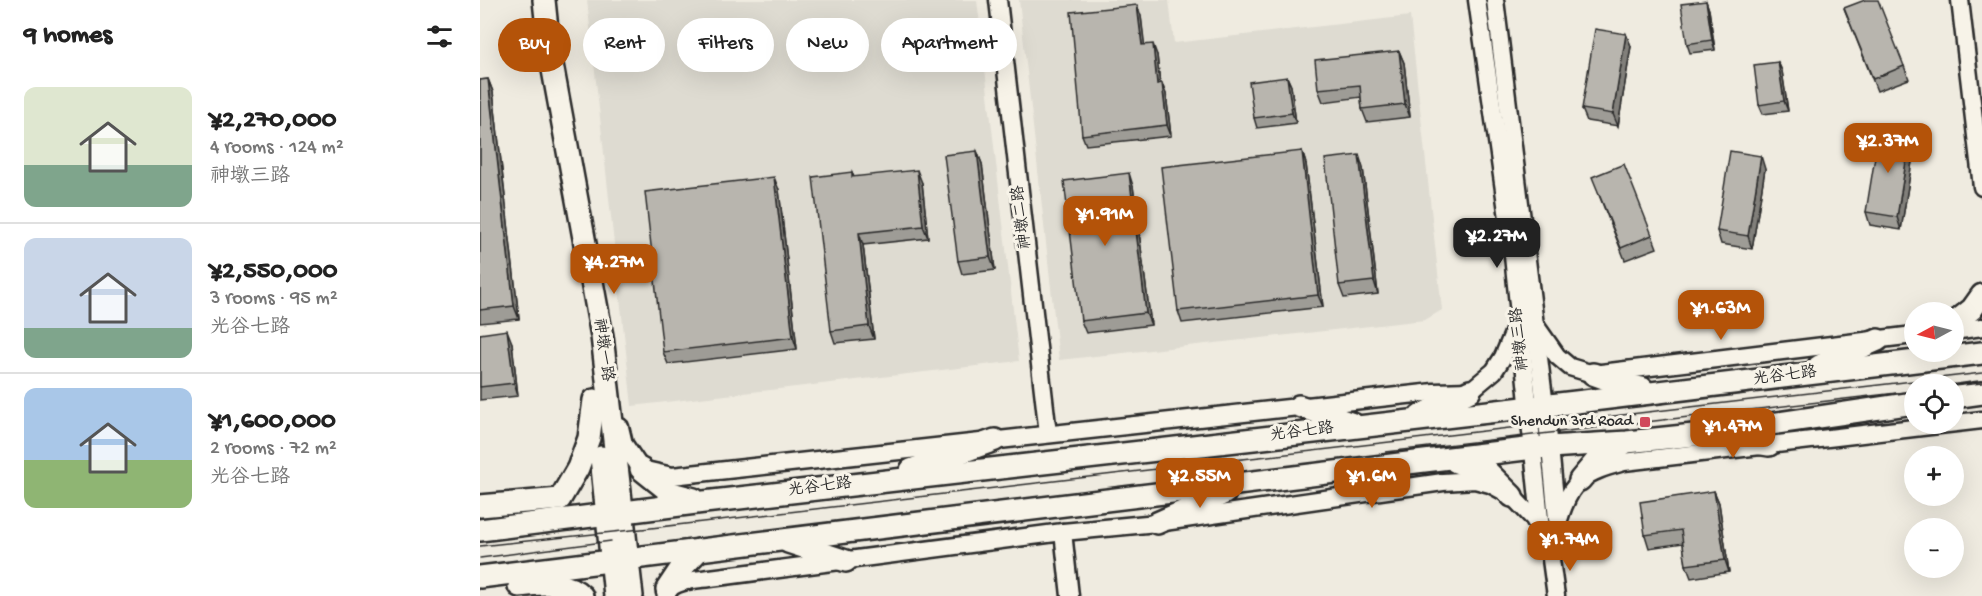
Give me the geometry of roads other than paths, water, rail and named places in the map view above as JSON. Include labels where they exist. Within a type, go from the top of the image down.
[{"type":"main road","name":"神墩一路","points":[[529,0],[535,49],[585,320],[594,400],[614,514]]},
{"type":"main road","name":"神墩一路","points":[[544,0],[549,48],[602,336],[619,560],[615,596]]},
{"type":"main road","points":[[1964,315],[1982,295]]},
{"type":"main road","points":[[1798,375],[1878,340]]},
{"type":"main road","name":"光谷七路","points":[[488,529],[704,502],[1536,407],[1982,352]]},
{"type":"main road","points":[[1593,374],[1621,384],[1666,391]]},
{"type":"main road","points":[[1412,420],[1470,391]]},
{"type":"main road","points":[[1964,395],[1982,393]]},
{"type":"main road","points":[[480,506],[560,499],[579,468],[589,438],[594,400]]},
{"type":"main road","points":[[480,577],[1416,462],[1703,434],[1904,404]]},
{"type":"main road","points":[[1299,406],[1359,427]]},
{"type":"main road","points":[[1703,434],[1769,445]]},
{"type":"main road","points":[[876,482],[995,440]]},
{"type":"main road","points":[[1580,480],[1600,455],[1627,442]]},
{"type":"main road","points":[[1416,462],[1460,462],[1488,472],[1512,496]]},
{"type":"main road","points":[[641,469],[671,493],[704,502]]},
{"type":"main road","points":[[1157,523],[1248,483]]},
{"type":"main road","points":[[782,540],[846,561]]},
{"type":"main road","points":[[665,592],[679,571],[699,550]]},
{"type":"main road","name":"神墩一路","points":[[619,560],[632,596]]},
{"type":"main road","points":[[534,570],[554,574],[581,595]]},
{"type":"main road","points":[[480,591],[545,583],[565,586],[581,595]]},
{"type":"street","name":"神墩二路","points":[[998,0],[1048,434]]},
{"type":"street","name":"神墩三路","points":[[1477,0],[1512,246],[1527,322]]},
{"type":"street","name":"神墩三路","points":[[1495,0],[1536,407],[1558,526]]},
{"type":"street","points":[[1960,0],[1982,188]]},
{"type":"street","points":[[602,336],[624,444],[641,469],[672,476],[1299,406],[1434,392],[1470,391],[1494,371],[1527,322],[1570,367],[1593,374],[1904,337]]},
{"type":"street","points":[[1964,329],[1982,327]]},
{"type":"street","points":[[1964,422],[1982,420]]},
{"type":"street","points":[[1964,426],[1982,434]]},
{"type":"street","points":[[1550,552],[1565,502],[1580,480],[1600,469],[1624,462],[1904,429]]},
{"type":"street","name":"神墩三路","points":[[1542,448],[1542,536]]},
{"type":"street","points":[[665,592],[683,582],[1063,532],[1157,523],[1443,482],[1475,480],[1490,483],[1512,496],[1534,519],[1550,552],[1556,596]]},
{"type":"street","points":[[488,529],[560,499]]},
{"type":"street","points":[[1063,532],[1070,596]]},
{"type":"tram line","points":[[480,546],[1982,373]]},
{"type":"tram line","points":[[1964,385],[1982,383]]},
{"type":"tram line","points":[[1386,452],[1904,392]]},
{"type":"tram line","points":[[480,558],[611,541]]},
{"type":"place","name":"Shendun 3rd Road","points":[[1645,422]]}]
